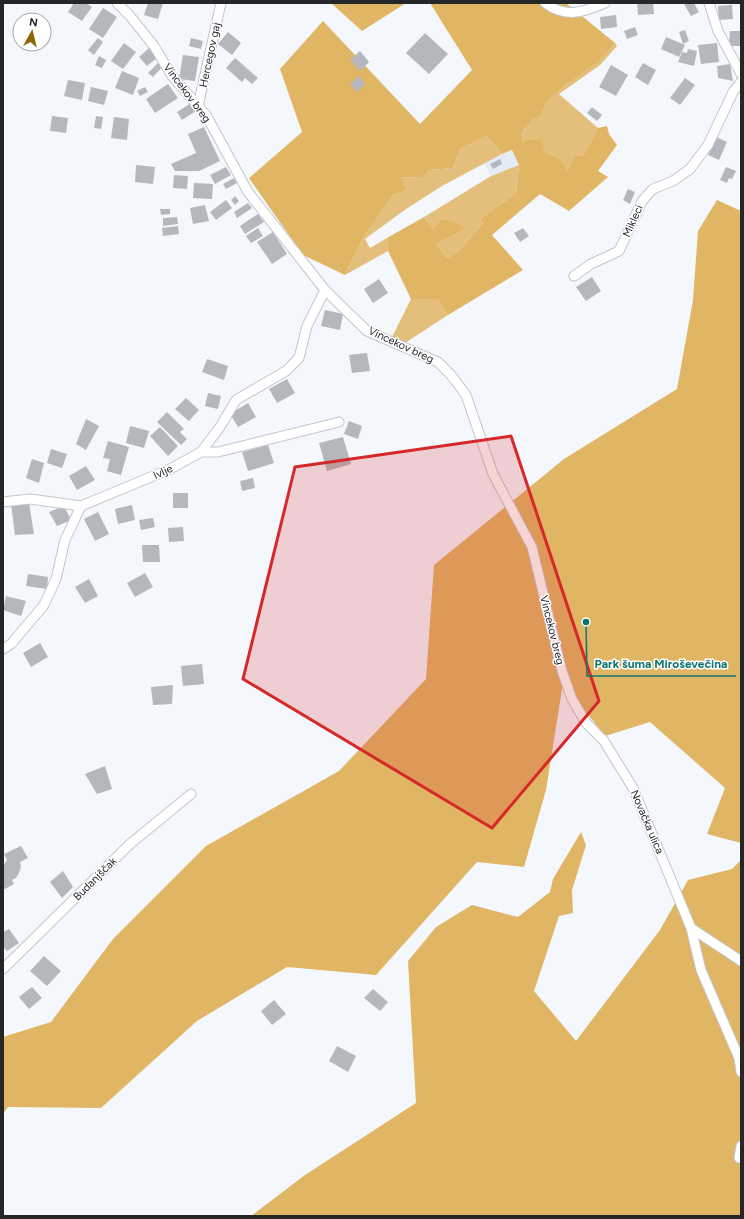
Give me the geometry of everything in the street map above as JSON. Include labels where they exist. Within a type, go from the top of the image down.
[{"type":"street","name":"Vincekov breg","points":[[117,3],[130,16],[154,46],[172,76],[206,115],[248,192],[325,290],[367,331],[438,362],[451,375],[466,395],[493,474],[532,547],[562,671]]},
{"type":"street","name":"Hercegov gaj","points":[[198,106],[221,3]]},
{"type":"street","points":[[545,3],[564,12],[583,12],[605,3]]},
{"type":"street","points":[[709,3],[718,31],[741,74]]},
{"type":"street","name":"Mikleci","points":[[574,276],[591,264],[619,251],[642,201],[653,189],[673,181],[690,169],[708,145],[733,92],[741,82]]},
{"type":"street","name":"Ivlje","points":[[81,506],[170,469],[201,452],[220,427],[236,400],[286,371],[299,358],[307,326],[325,290]]},
{"type":"street","points":[[201,452],[218,452],[339,422]]},
{"type":"street","points":[[3,502],[30,499],[81,506],[65,540],[56,579],[44,605],[11,644],[3,649]]},
{"type":"street","name":"Novačka ulica","points":[[562,671],[572,699],[586,723],[604,741],[633,788],[691,928],[701,970],[739,1058],[741,1072]]},
{"type":"street","name":"Budanjščak","points":[[3,969],[130,844],[191,794]]},
{"type":"street","points":[[691,928],[741,961]]},
{"type":"street","points":[[739,1158],[741,1146]]},
{"type":"highlighted area","points":[[511,436],[599,701],[492,828],[243,679],[295,467]]},
{"type":"shaded area","points":[[331,3],[406,3],[362,31]]},
{"type":"shaded area","points":[[430,3],[566,3],[615,43],[597,62],[568,83],[546,102],[541,116],[534,119],[522,132],[523,143],[529,139],[542,141],[544,151],[561,159],[568,171],[574,157],[583,156],[598,128],[607,126],[609,134],[617,145],[598,171],[608,177],[569,211],[540,194],[492,235],[523,270],[448,315],[438,299],[411,299],[388,251],[387,238],[424,217],[433,229],[442,219],[454,222],[466,229],[436,244],[447,258],[457,252],[483,224],[480,219],[516,193],[519,165],[512,150],[502,154],[487,136],[460,149],[453,168],[429,170],[423,178],[401,177],[407,190],[393,195],[363,238],[345,275],[303,255],[249,178],[302,132],[280,69],[323,21],[420,124],[472,70]]},
{"type":"shaded area","points":[[615,43],[617,46],[600,65],[559,94],[598,128],[583,156],[568,171],[561,159],[523,144],[522,132],[534,119],[541,116],[546,102]]},
{"type":"shaded area","points":[[487,136],[502,154],[442,186],[406,209],[365,239],[370,248],[387,238],[388,251],[345,275],[363,238],[393,195],[407,190],[401,177],[423,178],[429,170],[453,168],[460,149]]},
{"type":"shaded area","points":[[512,150],[519,165],[491,176],[484,163]]},
{"type":"shaded area","points":[[519,165],[516,193],[480,219],[483,224],[457,252],[447,258],[436,244],[466,229],[433,229],[424,217],[491,176]]},
{"type":"shaded area","points":[[717,200],[741,211],[741,843],[707,834],[725,788],[650,722],[605,736],[563,683],[546,790],[524,867],[477,862],[376,975],[287,967],[197,1021],[101,1108],[8,1107],[3,1114],[3,1037],[51,1022],[113,939],[206,846],[339,771],[426,679],[434,565],[564,459],[677,389],[693,300],[698,231]]},
{"type":"shaded area","points":[[411,299],[438,299],[448,315],[405,343],[392,337]]},
{"type":"shaded area","points":[[581,832],[586,845],[572,890],[573,913],[559,916],[534,991],[576,1041],[660,930],[688,880],[732,869],[741,860],[741,1216],[251,1216],[305,1175],[416,1103],[408,961],[436,927],[472,905],[518,917],[550,892],[553,879]]},
{"type":"building","points":[[74,3],[86,3],[92,7],[82,21],[68,12]]},
{"type":"building","points":[[148,3],[163,3],[158,19],[144,15]]},
{"type":"building","points":[[637,3],[653,3],[654,14],[638,15]]},
{"type":"building","points":[[694,3],[699,12],[691,16],[684,4]]},
{"type":"building","points":[[732,5],[733,19],[719,20],[718,6]]},
{"type":"building","points":[[103,8],[117,17],[103,38],[89,29]]},
{"type":"building","points":[[616,15],[617,27],[601,29],[600,17]]},
{"type":"building","points":[[635,27],[638,35],[627,39],[624,31]]},
{"type":"building","points":[[685,30],[689,41],[683,44],[679,32]]},
{"type":"building","points":[[730,31],[741,31],[741,46],[729,46]]},
{"type":"building","points":[[228,32],[241,43],[232,55],[218,44]]},
{"type":"building","points":[[425,33],[448,54],[429,74],[406,53]]},
{"type":"building","points":[[666,37],[685,45],[679,57],[661,49]]},
{"type":"building","points":[[98,38],[103,42],[94,55],[88,50]]},
{"type":"building","points":[[191,38],[203,41],[201,49],[189,46]]},
{"type":"building","points":[[124,43],[136,52],[123,69],[111,61]]},
{"type":"building","points":[[717,43],[719,62],[701,64],[698,45]]},
{"type":"building","points":[[149,48],[157,58],[147,66],[139,57]]},
{"type":"building","points":[[688,49],[697,51],[694,66],[678,62],[682,52],[687,53]]},
{"type":"building","points":[[360,51],[369,62],[360,71],[350,60]]},
{"type":"building","points":[[183,55],[199,57],[195,81],[179,79]]},
{"type":"building","points":[[99,56],[106,60],[102,68],[95,65]]},
{"type":"building","points":[[235,58],[258,78],[252,84],[245,78],[242,82],[226,68]]},
{"type":"building","points":[[158,63],[162,67],[153,77],[148,73]]},
{"type":"building","points":[[643,63],[656,70],[648,85],[635,77]]},
{"type":"building","points":[[730,64],[733,81],[718,78],[717,66]]},
{"type":"building","points":[[611,65],[628,75],[616,96],[599,87]]},
{"type":"building","points":[[122,71],[139,78],[133,95],[115,88]]},
{"type":"building","points":[[359,76],[365,84],[357,92],[350,84]]},
{"type":"building","points":[[685,78],[695,85],[680,105],[670,98]]},
{"type":"building","points":[[68,80],[85,83],[82,100],[64,96]]},
{"type":"building","points":[[168,84],[178,98],[155,113],[146,99]]},
{"type":"building","points":[[91,87],[108,91],[104,105],[88,101]]},
{"type":"building","points":[[145,87],[148,92],[140,96],[137,91]]},
{"type":"building","points":[[191,103],[196,111],[182,120],[177,112]]},
{"type":"building","points":[[592,107],[602,115],[597,121],[587,113]]},
{"type":"building","points":[[52,116],[68,118],[66,133],[50,131]]},
{"type":"building","points":[[96,116],[103,117],[101,129],[94,128]]},
{"type":"building","points":[[114,117],[129,119],[127,140],[111,138]]},
{"type":"building","points":[[204,127],[220,161],[199,171],[175,171],[171,164],[196,153],[188,134]]},
{"type":"building","points":[[716,137],[727,142],[719,160],[708,155]]},
{"type":"building","points":[[500,159],[502,164],[493,169],[490,164]]},
{"type":"building","points":[[136,165],[155,167],[153,184],[135,182]]},
{"type":"building","points":[[226,167],[231,175],[215,184],[210,175]]},
{"type":"building","points":[[726,167],[736,171],[732,179],[729,178],[727,183],[720,180]]},
{"type":"building","points":[[174,175],[188,176],[187,189],[173,188]]},
{"type":"building","points":[[234,178],[237,183],[226,189],[223,184]]},
{"type":"building","points":[[194,183],[213,184],[212,199],[193,198]]},
{"type":"building","points":[[628,189],[635,192],[630,204],[623,200]]},
{"type":"building","points":[[235,196],[239,201],[235,205],[231,200]]},
{"type":"building","points":[[226,200],[232,208],[216,220],[210,212]]},
{"type":"building","points":[[248,203],[252,208],[237,218],[234,212]]},
{"type":"building","points":[[205,205],[209,221],[193,224],[190,208]]},
{"type":"building","points":[[160,209],[170,209],[170,214],[161,215]]},
{"type":"building","points":[[258,214],[264,222],[245,234],[240,226]]},
{"type":"building","points":[[177,217],[178,224],[163,226],[163,218]]},
{"type":"building","points":[[178,226],[179,234],[163,236],[162,228]]},
{"type":"building","points":[[258,228],[263,236],[251,243],[246,236]]},
{"type":"building","points":[[523,228],[529,236],[520,242],[514,233]]},
{"type":"building","points":[[273,232],[287,254],[272,264],[257,242]]},
{"type":"building","points":[[592,277],[601,291],[586,301],[576,287]]},
{"type":"building","points":[[379,279],[388,293],[373,303],[364,289]]},
{"type":"building","points":[[325,310],[343,314],[340,330],[321,326]]},
{"type":"building","points":[[367,353],[370,371],[352,373],[349,355]]},
{"type":"building","points":[[207,359],[228,366],[224,380],[202,372]]},
{"type":"building","points":[[287,379],[295,393],[277,403],[269,389]]},
{"type":"building","points":[[208,393],[221,396],[218,409],[205,406]]},
{"type":"building","points":[[186,398],[199,410],[189,421],[175,409]]},
{"type":"building","points":[[248,403],[256,417],[238,427],[230,414]]},
{"type":"building","points":[[167,412],[184,429],[180,432],[187,439],[181,445],[157,422]]},
{"type":"building","points":[[86,419],[99,426],[86,450],[76,444]]},
{"type":"building","points":[[349,421],[362,426],[358,439],[344,434]]},
{"type":"building","points":[[130,426],[149,431],[144,448],[126,443]]},
{"type":"building","points":[[160,427],[178,446],[168,456],[150,436]]},
{"type":"building","points":[[343,437],[351,464],[327,471],[319,443]]},
{"type":"building","points":[[108,441],[129,447],[121,475],[107,471],[110,459],[103,458]]},
{"type":"building","points":[[268,445],[274,463],[248,471],[242,452]]},
{"type":"building","points":[[51,449],[67,454],[62,468],[47,463]]},
{"type":"building","points":[[32,459],[44,463],[39,483],[26,478]]},
{"type":"building","points":[[86,466],[95,480],[77,490],[69,476]]},
{"type":"building","points":[[253,478],[255,488],[242,491],[240,481]]},
{"type":"building","points":[[173,493],[188,493],[188,508],[173,508]]},
{"type":"building","points":[[29,503],[34,534],[15,535],[11,504]]},
{"type":"building","points":[[132,505],[135,520],[118,524],[115,509]]},
{"type":"building","points":[[64,506],[71,520],[57,526],[49,512]]},
{"type":"building","points":[[98,512],[109,534],[95,541],[84,519]]},
{"type":"building","points":[[153,518],[155,527],[141,530],[139,520]]},
{"type":"building","points":[[183,527],[184,541],[169,542],[168,528]]},
{"type":"building","points":[[142,545],[159,545],[160,562],[143,562]]},
{"type":"building","points":[[145,573],[153,587],[135,597],[127,583]]},
{"type":"building","points":[[28,574],[48,577],[47,589],[26,586]]},
{"type":"building","points":[[89,579],[98,596],[85,603],[75,587]]},
{"type":"building","points":[[6,596],[26,601],[21,616],[3,610]]},
{"type":"building","points":[[40,643],[48,657],[31,667],[23,653]]},
{"type":"building","points":[[202,664],[204,684],[183,686],[181,666]]},
{"type":"building","points":[[173,685],[172,704],[153,705],[151,687]]},
{"type":"building","points":[[105,766],[112,789],[97,794],[85,774]]},
{"type":"building","points":[[21,846],[28,858],[20,862],[21,867],[19,873],[16,878],[12,880],[14,884],[3,890],[3,866],[7,860],[4,854]]},
{"type":"building","points":[[63,871],[73,887],[62,898],[50,882]]},
{"type":"building","points":[[9,929],[19,943],[7,951],[3,947],[3,932]]},
{"type":"building","points":[[44,956],[61,971],[47,986],[30,971]]},
{"type":"building","points":[[32,987],[42,998],[29,1009],[19,997]]},
{"type":"building","points":[[373,989],[388,1002],[380,1011],[364,998]]},
{"type":"building","points":[[274,1000],[286,1014],[272,1025],[261,1011]]},
{"type":"building","points":[[337,1046],[356,1056],[348,1072],[329,1061]]},
{"type":"place","name":"Park šuma Miroševečina","points":[[586,622]]}]
